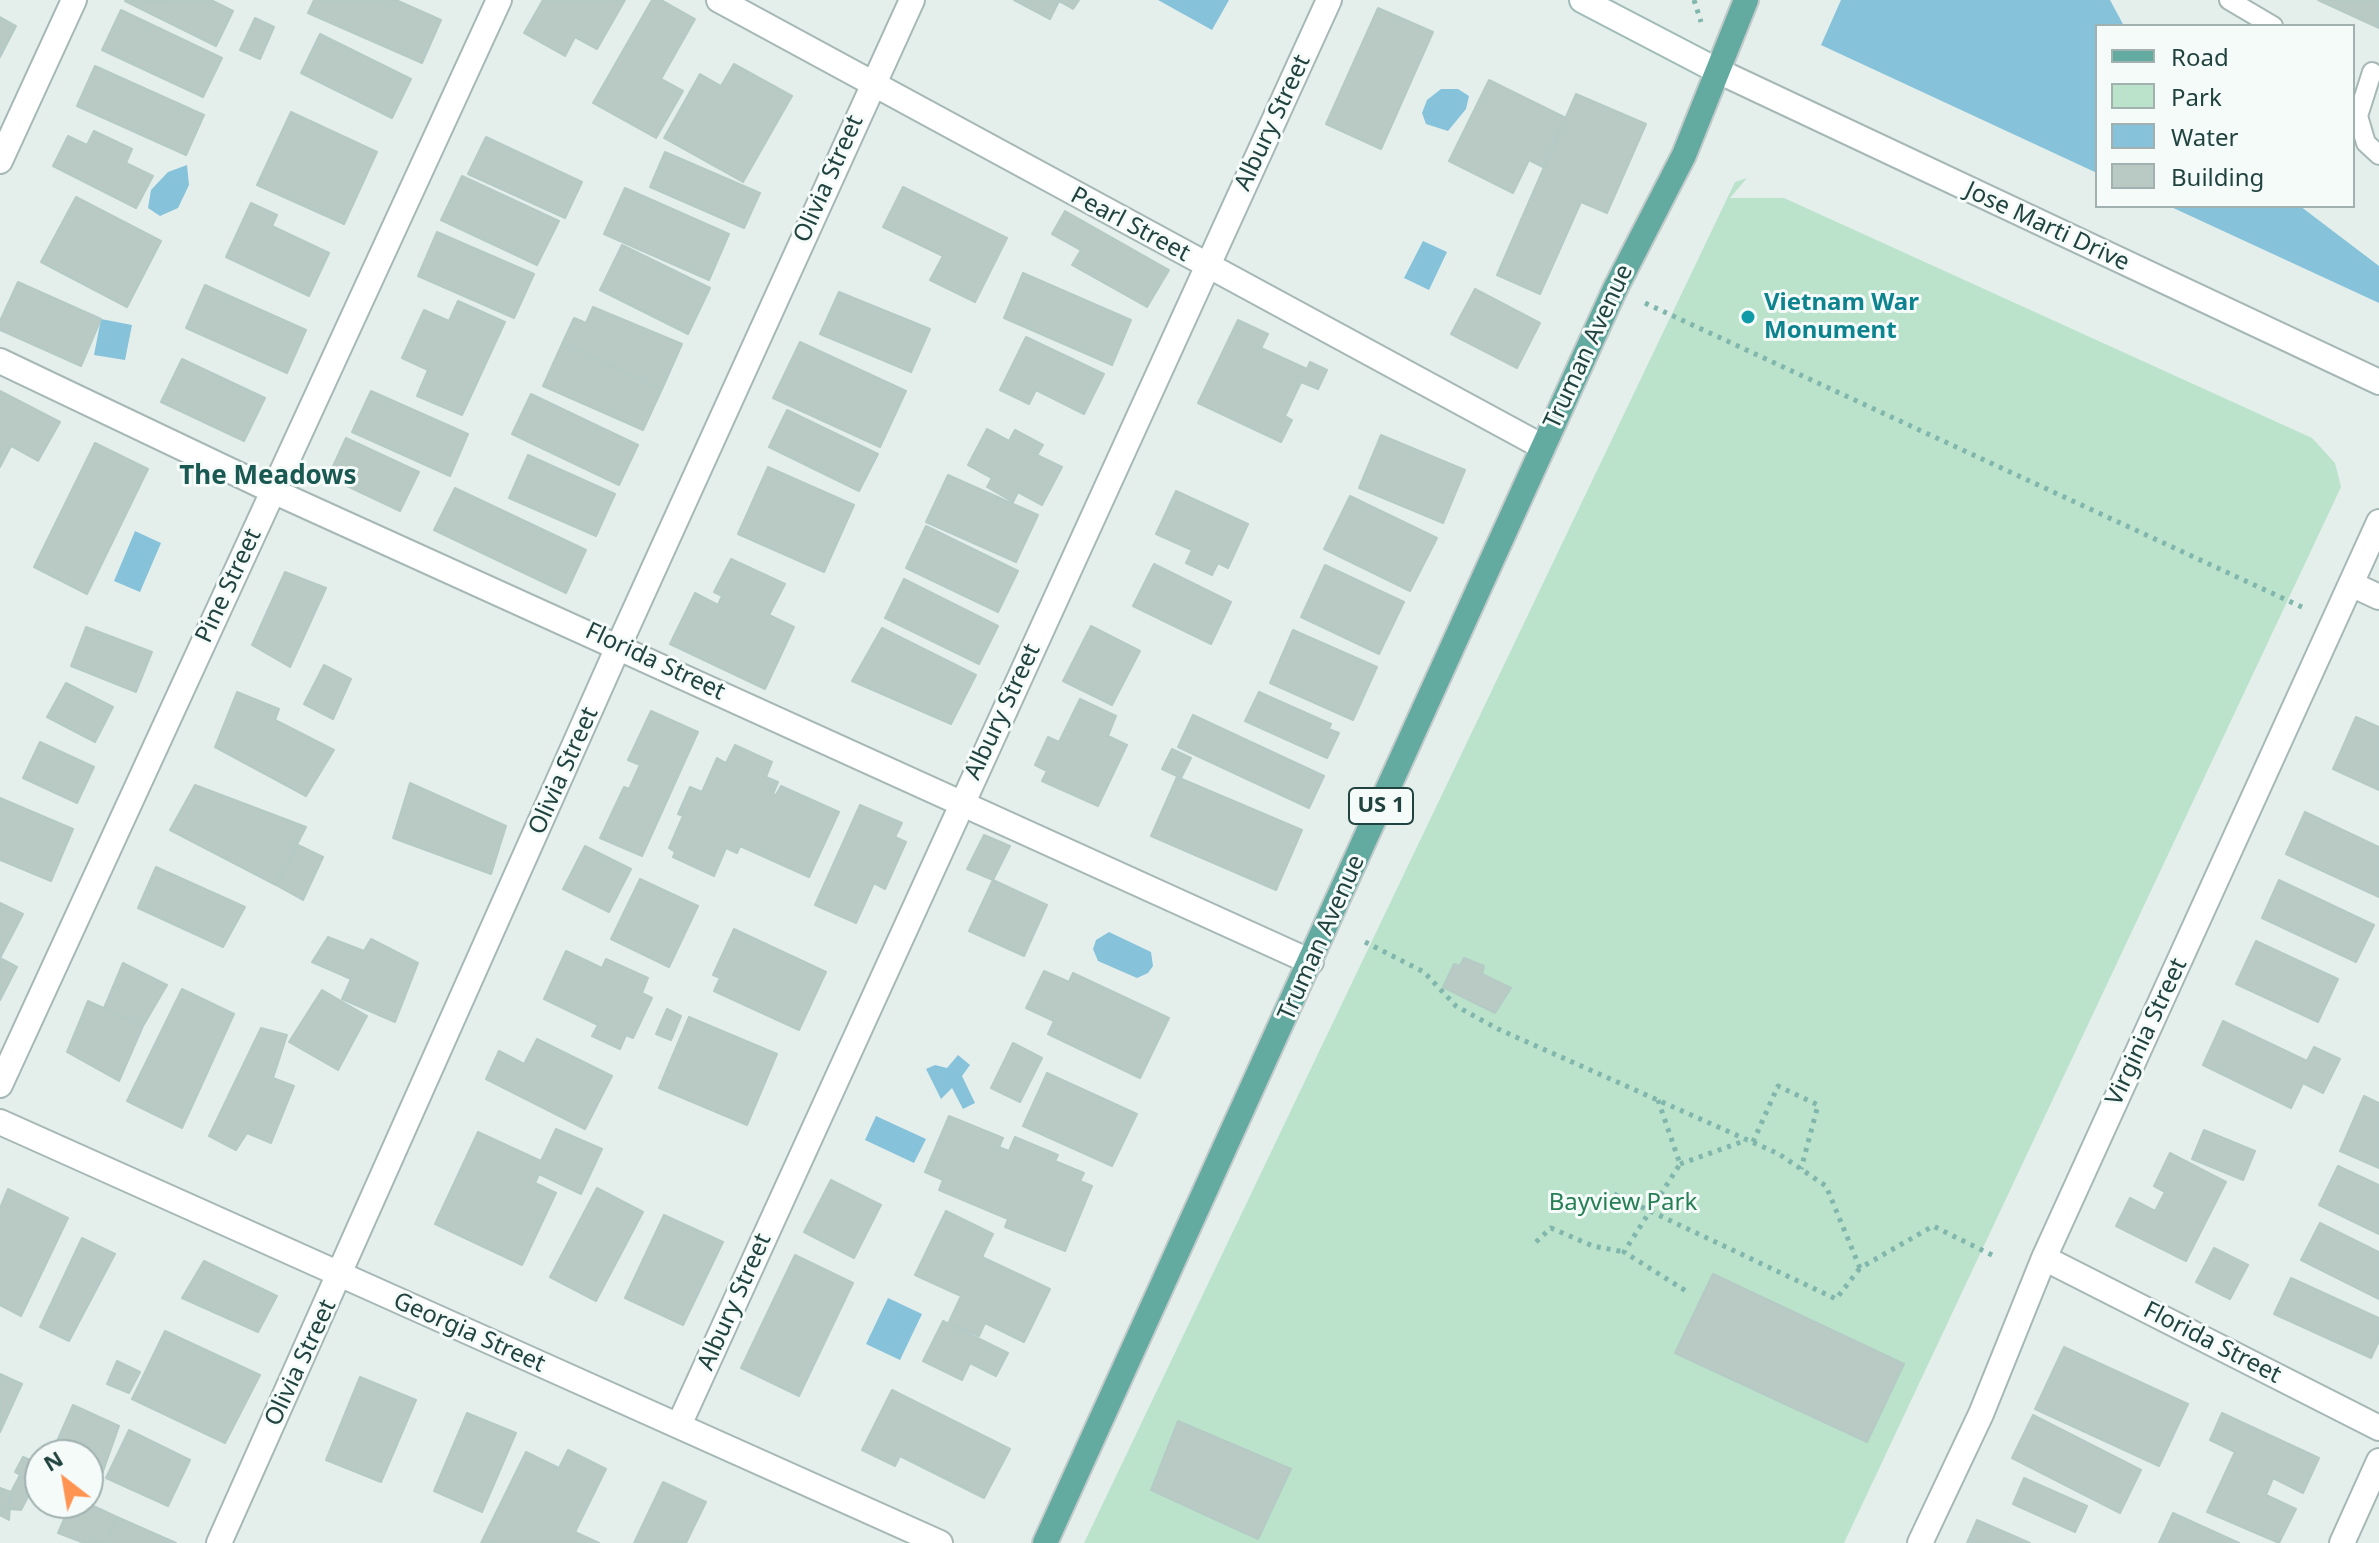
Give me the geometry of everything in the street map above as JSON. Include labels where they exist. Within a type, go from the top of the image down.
[{"type":"main road","name":"US 1","points":[[1716,70],[1746,0]]},
{"type":"main road","name":"Truman Avenue","points":[[1045,1543],[1615,289],[1684,155],[1716,70]]},
{"type":"street","points":[[0,161],[74,0]]},
{"type":"street","name":"Pine Street","points":[[0,1085],[499,0]]},
{"type":"street","name":"Pearl Street","points":[[719,0],[1543,447]]},
{"type":"street","name":"Olivia Street","points":[[219,1543],[619,645],[912,0]]},
{"type":"street","name":"Albury Street","points":[[679,1425],[1329,0]]},
{"type":"street","name":"Jose Marti Drive","points":[[1582,0],[1716,70],[2379,382]]},
{"type":"street","name":"Florida Street","points":[[0,361],[273,491],[619,645],[1311,962]]},
{"type":"street","name":"Virginia Street","points":[[1920,1543],[1981,1414],[2044,1258],[2379,522]]},
{"type":"street","points":[[2351,584],[2379,597]]},
{"type":"street","name":"Georgia Street","points":[[0,1122],[340,1277],[940,1543]]},
{"type":"street","name":"Florida Street","points":[[2044,1258],[2379,1428]]},
{"type":"street","points":[[2342,1543],[2379,1461]]},
{"type":"lane","points":[[2229,0],[2270,24]]},
{"type":"lane","points":[[2355,66],[2376,73],[2358,116],[2366,143],[2379,155]]},
{"type":"path","points":[[1615,289],[2334,622]]},
{"type":"path","points":[[1365,942],[1424,972],[1456,1006],[1498,1029],[1750,1141],[1801,1169],[1826,1186],[1860,1268]]},
{"type":"path","points":[[1624,1252],[1680,1164],[1750,1141],[1778,1086],[1818,1105],[1801,1169]]},
{"type":"path","points":[[1657,1100],[1680,1164]]},
{"type":"path","points":[[1614,1194],[1836,1299],[1860,1268],[1933,1226],[1994,1256]]},
{"type":"path","points":[[1536,1242],[1551,1228],[1593,1246],[1624,1252],[1686,1291]]},
{"type":"green space","name":"Bayview Park","points":[[1747,178],[1730,198],[1784,198],[2312,438],[2335,463],[2341,487],[1844,1543],[1084,1543],[1735,182]]},
{"type":"water","points":[[1158,0],[1229,0],[1212,30]]},
{"type":"water","points":[[1841,0],[2110,0],[2123,24],[2095,24],[2095,172],[1821,45]]},
{"type":"water","points":[[1441,89],[1458,89],[1469,96],[1466,109],[1448,131],[1426,124],[1422,113],[1427,100]]},
{"type":"water","points":[[187,165],[189,185],[178,208],[160,216],[148,208],[151,190],[168,172]]},
{"type":"water","points":[[2173,208],[2303,208],[2379,266],[2379,303]]},
{"type":"water","points":[[1423,241],[1447,252],[1429,290],[1404,278]]},
{"type":"water","points":[[101,319],[132,325],[125,360],[94,355]]},
{"type":"water","points":[[135,531],[161,543],[140,592],[114,581]]},
{"type":"water","points":[[1109,932],[1151,952],[1153,966],[1148,973],[1137,978],[1098,961],[1093,949],[1096,940]]},
{"type":"water","points":[[958,1055],[970,1065],[962,1076],[975,1103],[963,1109],[952,1088],[941,1099],[926,1069],[935,1065],[947,1068]]},
{"type":"water","points":[[876,1116],[926,1139],[914,1163],[865,1140]]},
{"type":"water","points":[[888,1298],[922,1314],[900,1360],[866,1344]]},
{"type":"building","points":[[211,0],[233,11],[216,46],[125,1]]},
{"type":"building","points":[[314,0],[396,0],[441,20],[422,63],[308,13]]},
{"type":"building","points":[[543,0],[625,0],[597,49],[575,37],[565,56],[524,33]]},
{"type":"building","points":[[652,0],[661,0],[695,19],[661,79],[683,91],[656,138],[593,103]]},
{"type":"building","points":[[1014,0],[1079,0],[1073,9],[1059,1],[1050,19]]},
{"type":"building","points":[[2318,0],[2379,0],[2379,28]]},
{"type":"building","points":[[1378,8],[1433,32],[1381,149],[1326,124]]},
{"type":"building","points":[[121,10],[222,58],[203,97],[102,50]]},
{"type":"building","points":[[0,17],[16,26],[0,57]]},
{"type":"building","points":[[255,18],[274,27],[260,59],[240,50]]},
{"type":"building","points":[[320,34],[411,79],[392,118],[301,73]]},
{"type":"building","points":[[734,64],[792,96],[743,182],[664,138],[700,74],[721,86]]},
{"type":"building","points":[[95,66],[204,115],[186,155],[77,106]]},
{"type":"building","points":[[1489,80],[1566,118],[1543,167],[1529,160],[1513,193],[1449,161]]},
{"type":"building","points":[[1576,94],[1646,124],[1607,213],[1581,202],[1540,294],[1497,275]]},
{"type":"building","points":[[291,112],[377,152],[344,224],[257,185]]},
{"type":"building","points":[[94,131],[132,149],[126,163],[153,176],[136,208],[53,166],[68,136],[87,145]]},
{"type":"building","points":[[486,137],[582,182],[565,218],[468,174]]},
{"type":"building","points":[[665,152],[760,193],[744,228],[650,187]]},
{"type":"building","points":[[462,176],[559,221],[537,265],[441,220]]},
{"type":"building","points":[[903,187],[1007,238],[975,302],[930,280],[943,256],[883,227]]},
{"type":"building","points":[[625,188],[729,234],[709,280],[604,234]]},
{"type":"building","points":[[76,197],[161,241],[127,307],[41,262]]},
{"type":"building","points":[[251,203],[277,215],[272,226],[329,253],[309,296],[226,257]]},
{"type":"building","points":[[1065,211],[1169,270],[1147,307],[1072,265],[1081,250],[1052,234]]},
{"type":"building","points":[[437,232],[534,274],[514,318],[418,276]]},
{"type":"building","points":[[622,245],[710,288],[688,334],[600,290]]},
{"type":"building","points":[[1023,273],[1131,320],[1112,365],[1004,318]]},
{"type":"building","points":[[18,282],[101,319],[81,366],[0,330],[0,321]]},
{"type":"building","points":[[205,285],[306,330],[287,373],[186,328]]},
{"type":"building","points":[[1475,289],[1540,323],[1517,368],[1451,334]]},
{"type":"building","points":[[839,292],[930,329],[911,372],[820,334]]},
{"type":"building","points":[[458,301],[505,322],[462,415],[417,396],[428,370],[402,358],[424,310],[449,321]]},
{"type":"building","points":[[593,307],[682,344],[662,389],[562,344],[574,318],[586,323]]},
{"type":"building","points":[[1238,320],[1268,334],[1261,348],[1307,369],[1310,362],[1327,370],[1318,389],[1301,382],[1285,416],[1292,420],[1281,442],[1198,403]]},
{"type":"building","points":[[1026,337],[1104,374],[1084,414],[1036,390],[1029,404],[1000,390]]},
{"type":"building","points":[[800,342],[906,391],[880,447],[773,398]]},
{"type":"building","points":[[562,344],[662,389],[643,430],[543,386]]},
{"type":"building","points":[[182,359],[265,398],[244,441],[161,402]]},
{"type":"building","points":[[0,391],[60,422],[38,461],[11,446],[0,467]]},
{"type":"building","points":[[371,391],[468,434],[450,476],[352,432]]},
{"type":"building","points":[[531,394],[638,445],[619,485],[512,434]]},
{"type":"building","points":[[787,410],[878,454],[859,491],[769,447]]},
{"type":"building","points":[[987,429],[1009,441],[1015,430],[1043,445],[1037,455],[1062,467],[1042,505],[1018,492],[1013,502],[987,487],[992,478],[968,465]]},
{"type":"building","points":[[1381,435],[1465,470],[1443,523],[1359,488]]},
{"type":"building","points":[[346,438],[419,472],[400,511],[328,477]]},
{"type":"building","points":[[95,443],[148,469],[87,594],[34,567]]},
{"type":"building","points":[[528,455],[615,494],[596,536],[509,498]]},
{"type":"building","points":[[768,467],[854,505],[824,572],[738,534]]},
{"type":"building","points":[[948,475],[1038,515],[1016,562],[926,522]]},
{"type":"building","points":[[455,488],[586,550],[566,593],[434,530]]},
{"type":"building","points":[[1176,491],[1248,524],[1228,568],[1218,563],[1212,575],[1186,563],[1192,550],[1156,534]]},
{"type":"building","points":[[1350,496],[1437,538],[1410,591],[1324,549]]},
{"type":"building","points":[[926,526],[1018,571],[998,612],[906,568]]},
{"type":"building","points":[[731,559],[785,584],[769,615],[794,627],[765,689],[670,644],[695,593],[718,605],[722,596],[714,592]]},
{"type":"building","points":[[1154,564],[1231,602],[1211,644],[1133,606]]},
{"type":"building","points":[[1325,565],[1404,602],[1379,654],[1301,617]]},
{"type":"building","points":[[285,572],[326,588],[290,667],[252,645]]},
{"type":"building","points":[[904,579],[998,626],[979,664],[885,618]]},
{"type":"building","points":[[1091,626],[1140,651],[1112,705],[1063,681]]},
{"type":"building","points":[[86,627],[152,652],[136,692],[71,666]]},
{"type":"building","points":[[882,628],[976,675],[951,724],[852,681]]},
{"type":"building","points":[[1293,630],[1377,667],[1353,720],[1270,683]]},
{"type":"building","points":[[324,665],[351,679],[333,719],[304,704]]},
{"type":"building","points":[[66,683],[113,707],[95,742],[47,717]]},
{"type":"building","points":[[237,692],[279,709],[275,720],[334,750],[306,796],[215,747]]},
{"type":"building","points":[[1259,692],[1331,724],[1329,729],[1339,733],[1327,758],[1245,721]]},
{"type":"building","points":[[1080,699],[1116,716],[1108,736],[1127,745],[1098,806],[1042,781],[1047,771],[1035,765],[1048,737],[1059,742]]},
{"type":"building","points":[[651,711],[698,732],[642,856],[600,838],[624,787],[629,789],[640,765],[628,760]]},
{"type":"building","points":[[1193,715],[1324,776],[1309,808],[1178,747]]},
{"type":"building","points":[[2356,717],[2379,727],[2379,790],[2333,769]]},
{"type":"building","points":[[40,742],[94,767],[77,803],[23,778]]},
{"type":"building","points":[[735,745],[772,762],[766,777],[778,782],[773,794],[776,795],[781,786],[839,812],[809,877],[740,846],[737,853],[726,848],[714,876],[673,857],[675,852],[669,848],[683,816],[678,814],[690,787],[702,792],[717,758],[726,763]]},
{"type":"building","points":[[1172,749],[1191,758],[1181,778],[1162,769]]},
{"type":"building","points":[[1177,777],[1302,830],[1276,890],[1151,836]]},
{"type":"building","points":[[410,783],[506,826],[491,874],[393,838]]},
{"type":"building","points":[[195,785],[306,827],[276,885],[170,830]]},
{"type":"building","points":[[0,798],[73,829],[51,881],[0,860]]},
{"type":"building","points":[[860,805],[902,823],[895,837],[906,842],[885,889],[874,883],[856,923],[815,905]]},
{"type":"building","points":[[2305,812],[2379,847],[2379,897],[2286,854]]},
{"type":"building","points":[[984,835],[1010,846],[993,880],[967,869]]},
{"type":"building","points":[[298,845],[323,857],[303,900],[276,885]]},
{"type":"building","points":[[585,846],[631,869],[609,912],[563,889]]},
{"type":"building","points":[[156,867],[245,907],[223,947],[138,908]]},
{"type":"building","points":[[640,879],[698,906],[669,967],[611,939]]},
{"type":"building","points":[[993,880],[1047,905],[1024,956],[969,931]]},
{"type":"building","points":[[2279,880],[2374,925],[2356,962],[2262,918]]},
{"type":"building","points":[[0,903],[23,914],[0,958]]},
{"type":"building","points":[[734,929],[826,972],[799,1030],[714,991],[720,978],[713,975]]},
{"type":"building","points":[[328,937],[364,951],[371,939],[418,963],[395,1022],[342,999],[351,979],[312,962]]},
{"type":"building","points":[[2256,941],[2338,979],[2318,1022],[2236,984]]},
{"type":"building","points":[[566,951],[602,968],[606,959],[648,978],[642,993],[652,998],[633,1038],[626,1035],[620,1049],[592,1036],[598,1025],[544,999]]},
{"type":"building","points":[[0,958],[17,967],[0,1000]]},
{"type":"building","points":[[1464,958],[1484,966],[1482,974],[1511,988],[1495,1013],[1443,987],[1454,964],[1460,966]]},
{"type":"building","points":[[123,963],[167,985],[143,1026],[104,1008]]},
{"type":"building","points":[[1044,971],[1069,982],[1073,973],[1169,1018],[1140,1078],[1048,1034],[1054,1021],[1026,1008]]},
{"type":"building","points":[[182,989],[234,1014],[182,1128],[127,1101]]},
{"type":"building","points":[[322,990],[367,1016],[338,1070],[289,1042]]},
{"type":"building","points":[[88,1001],[143,1026],[119,1081],[67,1052]]},
{"type":"building","points":[[667,1009],[681,1016],[671,1040],[656,1034]]},
{"type":"building","points":[[689,1017],[777,1054],[747,1125],[659,1088]]},
{"type":"building","points":[[2223,1021],[2307,1061],[2314,1047],[2340,1059],[2323,1093],[2303,1083],[2291,1108],[2203,1065]]},
{"type":"building","points":[[261,1028],[287,1035],[273,1078],[294,1086],[271,1143],[247,1133],[236,1150],[209,1136]]},
{"type":"building","points":[[537,1039],[612,1076],[585,1129],[486,1079],[499,1051],[524,1064]]},
{"type":"building","points":[[1013,1043],[1042,1058],[1020,1102],[991,1088]]},
{"type":"building","points":[[1047,1073],[1137,1114],[1112,1166],[1023,1126]]},
{"type":"building","points":[[2364,1096],[2379,1103],[2379,1168],[2340,1151]]},
{"type":"building","points":[[949,1116],[1003,1138],[999,1147],[1009,1151],[1015,1137],[1058,1155],[1055,1161],[1084,1173],[1080,1181],[1092,1186],[1065,1251],[1005,1227],[1008,1219],[939,1190],[943,1180],[925,1172]]},
{"type":"building","points":[[556,1129],[602,1149],[581,1194],[539,1174],[535,1183],[556,1193],[522,1265],[435,1224],[478,1132],[541,1161]]},
{"type":"building","points":[[2204,1130],[2255,1151],[2243,1180],[2192,1159]]},
{"type":"building","points":[[2170,1153],[2226,1182],[2186,1261],[2116,1226],[2130,1198],[2155,1211],[2165,1192],[2154,1186]]},
{"type":"building","points":[[2338,1166],[2379,1185],[2379,1234],[2319,1205]]},
{"type":"building","points":[[831,1180],[881,1205],[854,1258],[804,1232]]},
{"type":"building","points":[[597,1188],[643,1212],[596,1301],[550,1277]]},
{"type":"building","points":[[8,1189],[68,1218],[21,1316],[0,1305],[0,1208]]},
{"type":"building","points":[[946,1211],[993,1234],[982,1257],[1050,1289],[1024,1342],[985,1323],[979,1336],[949,1322],[961,1296],[915,1275]]},
{"type":"building","points":[[664,1215],[723,1242],[683,1325],[625,1298]]},
{"type":"building","points":[[2320,1223],[2379,1252],[2379,1299],[2301,1260]]},
{"type":"building","points":[[82,1238],[115,1254],[69,1341],[40,1327]]},
{"type":"building","points":[[2214,1248],[2248,1265],[2230,1299],[2196,1282]]},
{"type":"building","points":[[795,1255],[853,1283],[799,1396],[741,1368]]},
{"type":"building","points":[[204,1261],[277,1296],[258,1332],[182,1298]]},
{"type":"building","points":[[1713,1274],[1904,1364],[1867,1442],[1675,1353]]},
{"type":"building","points":[[2291,1278],[2379,1318],[2379,1341],[2371,1358],[2274,1314]]},
{"type":"building","points":[[943,1321],[1008,1353],[996,1376],[970,1363],[962,1380],[923,1361]]},
{"type":"building","points":[[165,1331],[260,1375],[225,1443],[132,1399]]},
{"type":"building","points":[[2064,1347],[2188,1404],[2159,1466],[2035,1409]]},
{"type":"building","points":[[117,1361],[140,1372],[129,1393],[107,1384]]},
{"type":"building","points":[[0,1374],[22,1384],[0,1432]]},
{"type":"building","points":[[360,1377],[416,1400],[381,1482],[326,1460]]},
{"type":"building","points":[[892,1390],[1010,1449],[984,1498],[900,1456],[895,1466],[862,1450]]},
{"type":"building","points":[[73,1405],[119,1426],[104,1468],[104,1439],[58,1439]]},
{"type":"building","points":[[467,1413],[516,1433],[482,1512],[434,1491]]},
{"type":"building","points":[[2222,1413],[2319,1458],[2303,1493],[2273,1478],[2266,1495],[2296,1509],[2279,1543],[2207,1512],[2235,1452],[2210,1440]]},
{"type":"building","points":[[2033,1415],[2141,1470],[2120,1513],[2012,1458]]},
{"type":"building","points":[[1178,1421],[1291,1469],[1258,1539],[1151,1490]]},
{"type":"building","points":[[129,1430],[190,1460],[168,1506],[106,1478]]},
{"type":"building","points":[[568,1450],[606,1469],[575,1532],[599,1543],[481,1543],[526,1452],[559,1468]]},
{"type":"building","points":[[24,1457],[24,1504],[21,1510],[10,1509],[11,1492],[20,1475],[15,1472]]},
{"type":"building","points":[[2024,1478],[2087,1506],[2075,1532],[2013,1504]]},
{"type":"building","points":[[663,1482],[706,1502],[686,1543],[634,1543]]},
{"type":"building","points":[[0,1488],[11,1492],[9,1520],[0,1515]]},
{"type":"building","points":[[104,1511],[117,1517],[106,1543],[84,1543],[58,1533],[64,1519],[104,1519]]},
{"type":"building","points":[[2173,1513],[2239,1543],[2159,1543]]},
{"type":"building","points":[[117,1517],[176,1543],[106,1543]]},
{"type":"building","points":[[1977,1520],[2030,1543],[1967,1543]]},
{"type":"place","name":"Vietnam War Monument","points":[[1748,317]]},
{"type":"district","name":"The Meadows","points":[[268,477]]}]
